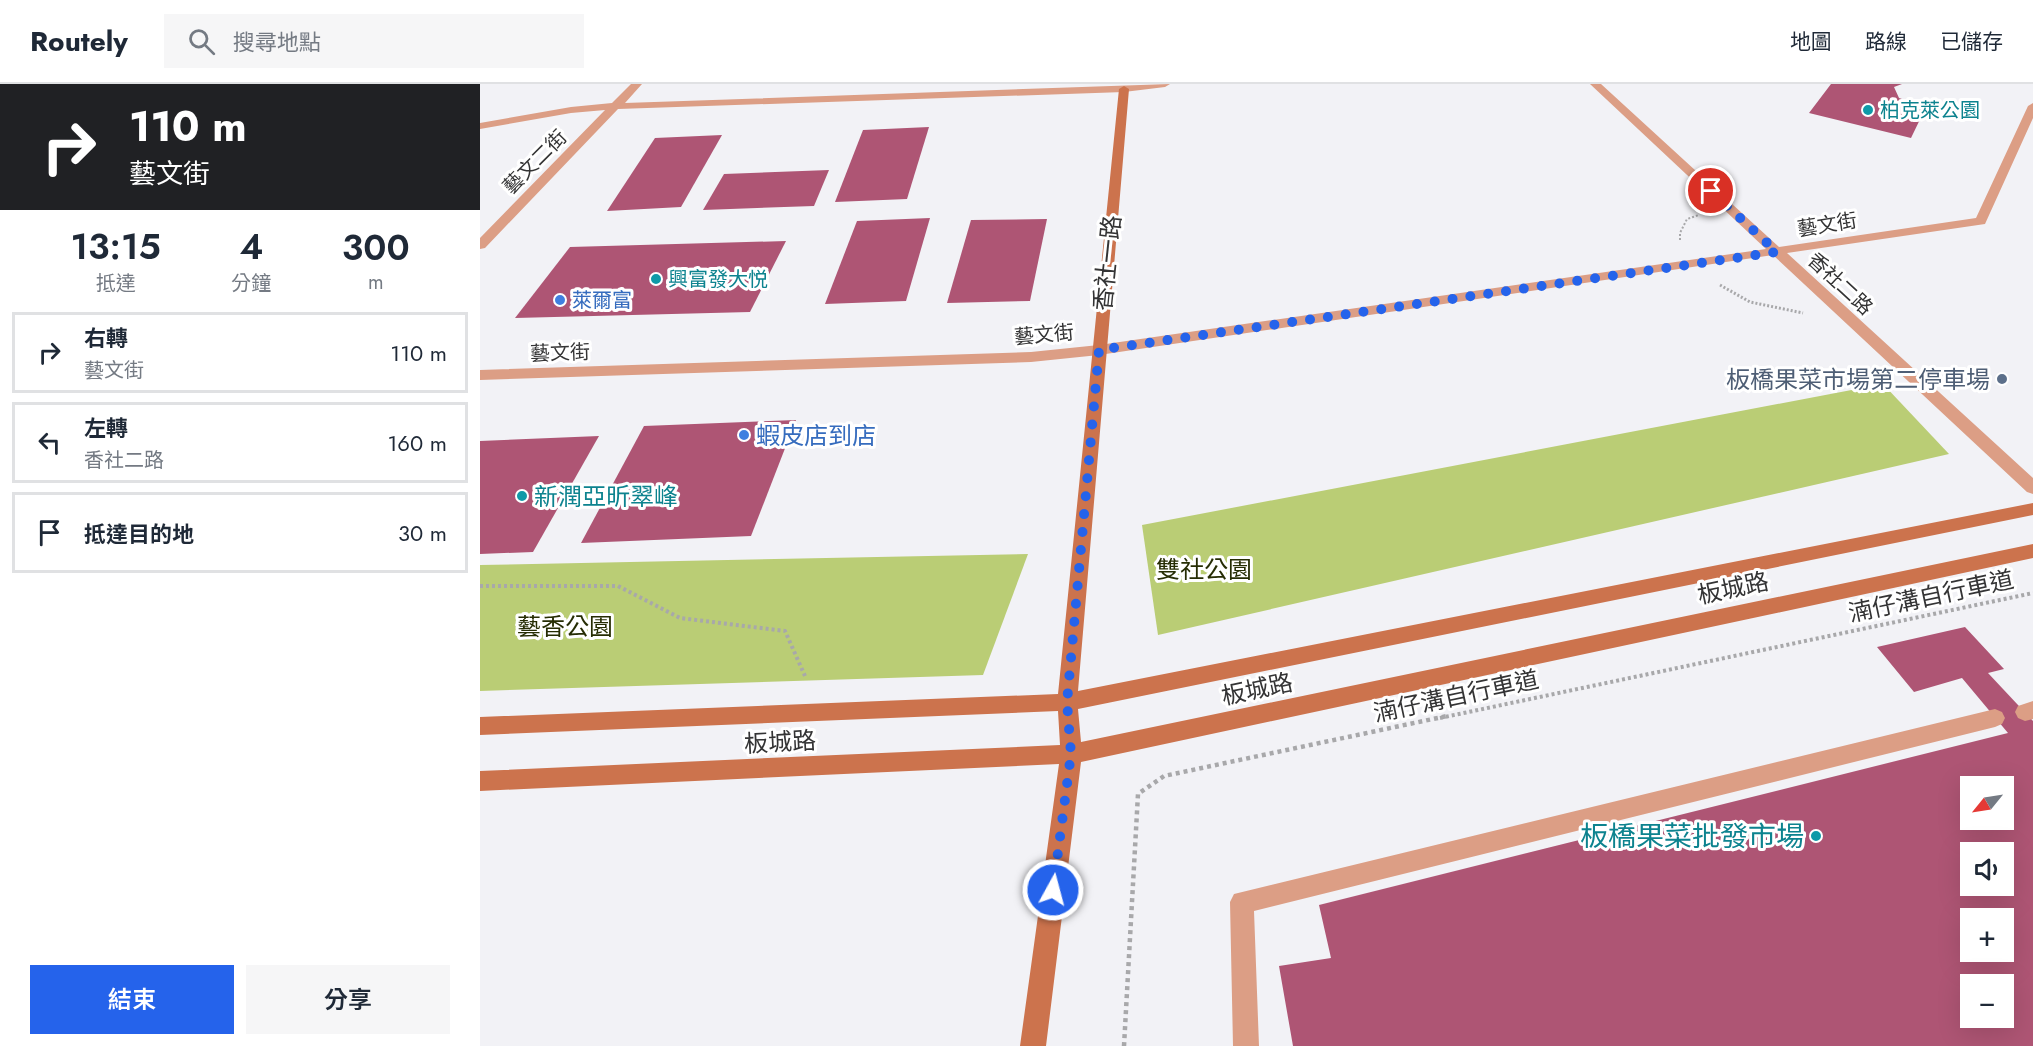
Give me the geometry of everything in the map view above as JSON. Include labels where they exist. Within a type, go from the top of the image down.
[{"type":"street","name":"藝文二街","points":[[480,245],[637,84]]},
{"type":"street","points":[[480,126],[571,110],[618,106],[1124,89],[1165,84]]},
{"type":"street","name":"香社二路","points":[[1595,84],[2033,488]]},
{"type":"street","name":"香社一路","points":[[1033,1046],[1071,754],[1067,702],[1124,89]]},
{"type":"street","name":"藝文街","points":[[480,375],[1031,357],[1099,350],[1980,221],[2033,106]]},
{"type":"street","name":"板城路","points":[[480,726],[1067,702],[2033,509]]},
{"type":"street","name":"板城路","points":[[480,781],[1071,754],[2033,551]]},
{"type":"street","points":[[1246,1046],[1242,902],[1995,718]]},
{"type":"path","points":[[1681,243],[1680,233],[1687,219],[1705,213]]},
{"type":"path","points":[[1710,280],[1750,302],[1806,313]]},
{"type":"path","points":[[480,586],[618,586],[680,618],[785,631],[805,676]]},
{"type":"path","name":"湳仔溝自行車道","points":[[1124,1046],[1138,794],[1164,776],[2033,593]]},
{"type":"green space","name":"雙社公園","points":[[1883,384],[1949,454],[1158,635],[1142,525]]},
{"type":"green space","name":"藝香公園","points":[[1028,554],[983,675],[480,691],[480,565]]},
{"type":"building","name":"柏克萊公園","points":[[1831,84],[1902,84],[1894,87],[1899,98],[1926,107],[1911,138],[1809,113]]},
{"type":"building","points":[[929,127],[907,199],[835,202],[863,130]]},
{"type":"building","points":[[722,135],[681,207],[607,211],[655,138]]},
{"type":"building","points":[[829,170],[814,206],[703,210],[724,174]]},
{"type":"building","points":[[930,218],[906,301],[825,304],[857,221]]},
{"type":"building","points":[[1047,219],[1030,301],[947,303],[971,220]]},
{"type":"building","name":"興富發大悦","points":[[786,241],[750,312],[515,318],[570,247]]},
{"type":"building","points":[[796,420],[751,536],[581,543],[644,426]]},
{"type":"building","name":"新潤亞昕翠峰","points":[[599,436],[533,552],[480,554],[480,441]]},
{"type":"building","name":"板橋果菜批發市場","points":[[1965,627],[2004,669],[1988,673],[2033,721],[2033,1046],[1293,1046],[1279,966],[1331,958],[1319,905],[2008,733],[1962,678],[1914,692],[1877,647]]},
{"type":"place","name":"柏克萊公園","points":[[1868,110]]},
{"type":"place","name":"興富發大悦","points":[[656,279]]},
{"type":"place","name":"萊爾富","points":[[560,300]]},
{"type":"place","name":"板橋果菜市場第二停車場","points":[[2002,379]]},
{"type":"place","name":"蝦皮店到店","points":[[744,435]]},
{"type":"place","name":"新潤亞昕翠峰","points":[[522,496]]},
{"type":"place","name":"板橋果菜批發市場","points":[[1816,836]]},
{"type":"route","points":[[1053,890],[1071,754],[1067,702],[1099,350],[1777,252],[1711,191]]}]
